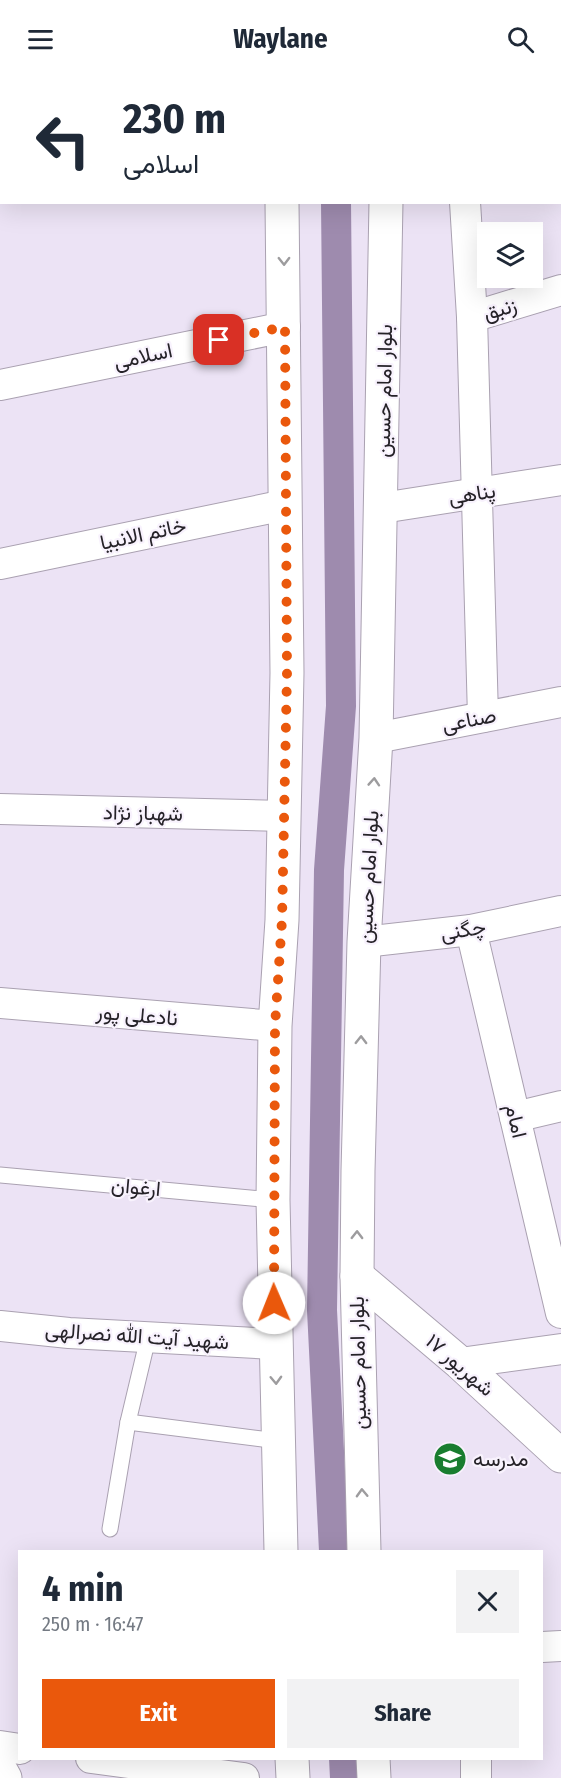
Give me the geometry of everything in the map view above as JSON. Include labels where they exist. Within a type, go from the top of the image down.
[{"type":"main road","points":[[281,1550],[273,1200],[275,1026],[285,816],[287,673],[282,204]]},
{"type":"main road","name":"بلوار امام حسین","points":[[364,1550],[357,1276],[364,942],[376,738],[386,204]]},
{"type":"main road","name":"۱۷ شهریور","points":[[357,1276],[460,1363],[561,1456]]},
{"type":"main road","points":[[292,1760],[293,1778]]},
{"type":"main road","points":[[373,1760],[374,1778]]},
{"type":"main road","points":[[0,1769],[5,1778]]},
{"type":"street","points":[[465,204],[472,316],[483,717]]},
{"type":"street","name":"زنبق","points":[[472,316],[561,290]]},
{"type":"street","name":"اسلامی","points":[[0,385],[285,327]]},
{"type":"street","name":"پناهی","points":[[382,508],[561,480]]},
{"type":"street","name":"خاتم الانبیا","points":[[0,564],[285,505]]},
{"type":"street","name":"صناعی","points":[[376,738],[561,702]]},
{"type":"street","name":"شهباز نژاد","points":[[0,810],[285,816]]},
{"type":"street","name":"چگنی","points":[[364,942],[471,930],[561,911]]},
{"type":"street","name":"امام","points":[[471,930],[561,1313]]},
{"type":"street","name":"نادعلی پور","points":[[0,1003],[275,1026]]},
{"type":"street","points":[[515,1117],[561,1106]]},
{"type":"street","name":"شهید آیت الله نصرالهی","points":[[0,1326],[148,1338],[275,1344]]},
{"type":"street","points":[[460,1363],[561,1349]]},
{"type":"street","points":[[543,1647],[561,1646]]},
{"type":"street","points":[[0,1746],[18,1749]]},
{"type":"street","points":[[106,1760],[244,1778]]},
{"type":"street","points":[[476,1760],[476,1778]]},
{"type":"lane","name":"ارغوان","points":[[0,1175],[273,1200]]},
{"type":"lane","points":[[110,1529],[128,1422],[148,1338]]},
{"type":"lane","points":[[128,1422],[278,1441]]},
{"type":"waterway","points":[[334,1550],[322,1310],[329,870],[341,706],[336,204]]},
{"type":"waterway","points":[[344,1760],[345,1778]]},
{"type":"place","name":"مدرسه","points":[[450,1459]]},
{"type":"route","points":[[219,340],[285,327],[287,673],[282,920],[275,1026],[274,1303]]}]
